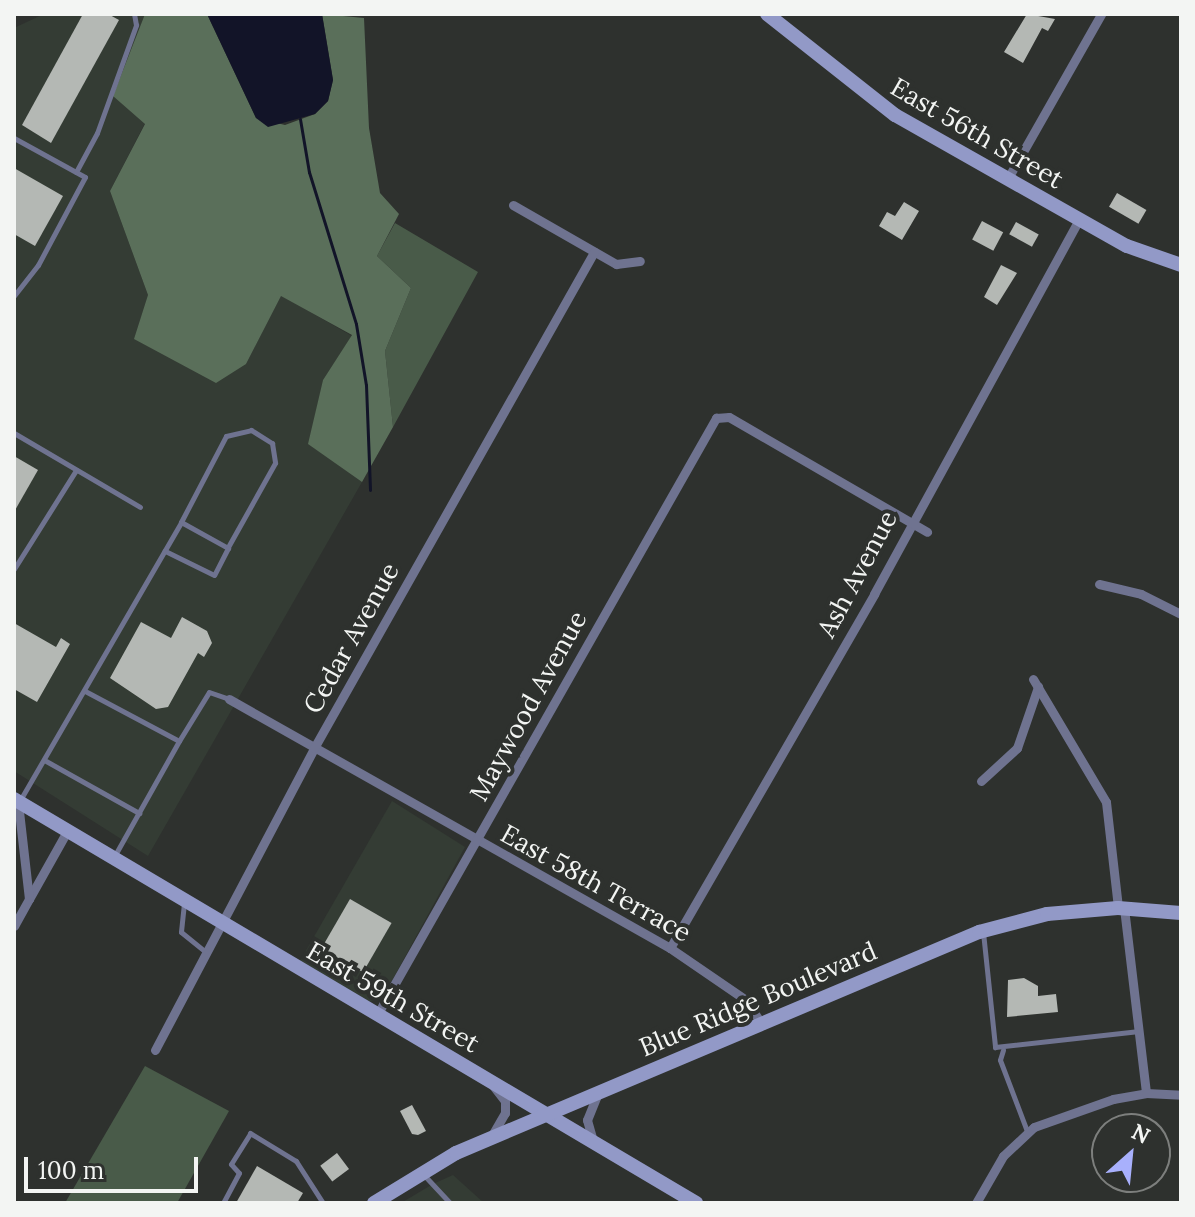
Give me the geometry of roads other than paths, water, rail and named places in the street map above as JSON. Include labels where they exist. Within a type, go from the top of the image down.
[{"type":"street","name":"East 56th Street","points":[[767,14],[855,88],[1127,246],[1181,265]]},
{"type":"street","points":[[1008,178],[1101,14]]},
{"type":"street","points":[[513,205],[616,264],[640,261]]},
{"type":"street","name":"Ash Avenue","points":[[670,948],[874,594],[910,521],[1079,219]]},
{"type":"street","name":"Cedar Avenue","points":[[155,1050],[314,748],[594,252]]},
{"type":"street","name":"Maywood Avenue","points":[[377,1015],[716,418],[729,417],[910,521]]},
{"type":"street","points":[[910,521],[927,532]]},
{"type":"street","points":[[1099,584],[1141,594],[1181,614]]},
{"type":"street","points":[[981,781],[1017,748],[1036,683],[1106,802],[1146,1093]]},
{"type":"street","name":"East 58th Terrace","points":[[229,699],[477,842],[670,948],[746,1000],[762,1025]]},
{"type":"street","points":[[16,800],[29,899]]},
{"type":"street","name":"East 59th Street","points":[[16,800],[66,833],[696,1203]]},
{"type":"street","points":[[14,926],[66,833]]},
{"type":"street","name":"Blue Ridge Boulevard","points":[[374,1203],[422,1173],[491,1137],[983,931],[1047,914],[1121,908],[1181,913]]},
{"type":"street","points":[[489,1081],[505,1101],[505,1113],[491,1137]]},
{"type":"street","points":[[595,1144],[587,1120],[599,1092]]},
{"type":"street","points":[[976,1203],[1003,1156],[1027,1131],[1069,1113],[1146,1093],[1181,1095]]},
{"type":"lane","points":[[76,172],[97,133],[136,25],[134,14]]},
{"type":"lane","points":[[14,138],[85,177],[38,265],[14,296]]},
{"type":"lane","points":[[16,800],[46,761],[226,436],[251,430],[272,443],[275,463],[214,575],[165,551]]},
{"type":"lane","points":[[14,433],[140,507]]},
{"type":"lane","points":[[15,566],[76,470]]},
{"type":"lane","points":[[181,522],[228,548]]},
{"type":"lane","points":[[85,691],[179,741]]},
{"type":"lane","points":[[113,860],[209,692],[229,699]]},
{"type":"lane","points":[[46,761],[139,813]]},
{"type":"lane","points":[[185,902],[181,932],[207,953]]},
{"type":"lane","points":[[983,931],[990,967],[995,1047],[1003,1050],[1139,1031]]},
{"type":"lane","points":[[1003,1050],[1000,1060],[1027,1131]]},
{"type":"lane","points":[[223,1203],[239,1173],[231,1164],[250,1133],[296,1161],[323,1203]]},
{"type":"lane","points":[[422,1173],[450,1203]]},
{"type":"water","points":[[207,14],[322,14],[333,80],[328,101],[315,114],[268,127],[256,118]]},
{"type":"waterway","points":[[300,119],[309,172],[356,324],[366,385],[370,490]]}]
